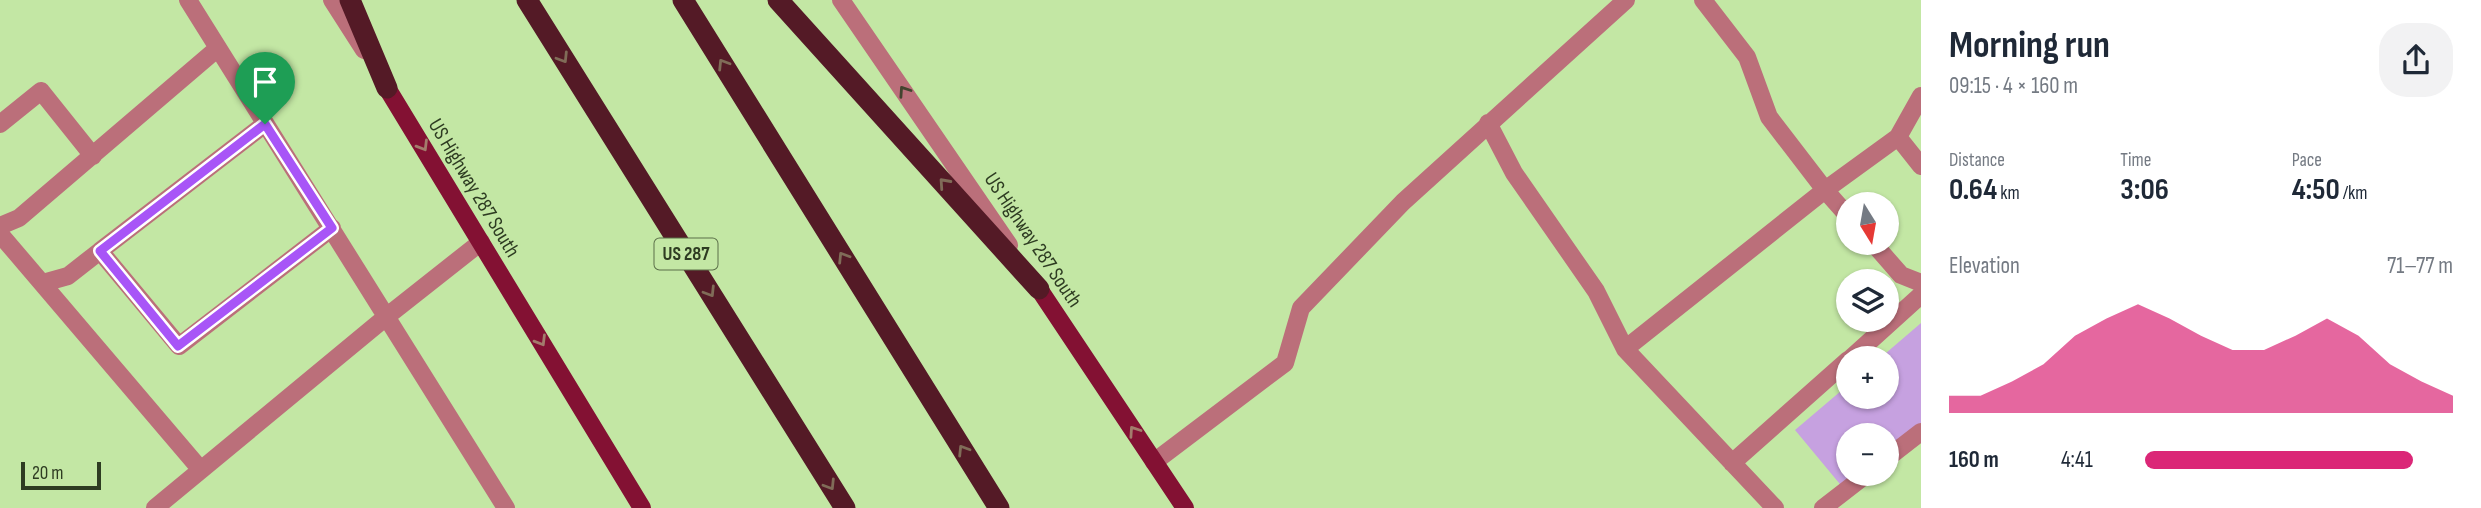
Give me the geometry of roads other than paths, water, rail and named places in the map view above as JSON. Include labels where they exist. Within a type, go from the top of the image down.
[{"type":"highway","points":[[350,0],[387,88]]},
{"type":"highway","name":"US 287","points":[[527,0],[845,508]]},
{"type":"highway","points":[[683,0],[999,508]]},
{"type":"highway","points":[[778,0],[1039,289]]},
{"type":"main road","name":"US Highway 287 South","points":[[387,88],[642,508]]},
{"type":"main road","name":"US Highway 287 South","points":[[1039,289],[1185,508]]},
{"type":"street","points":[[188,0],[506,508]]},
{"type":"street","name":"US Highway 287 South","points":[[332,0],[387,88]]},
{"type":"street","name":"US Highway 287 South","points":[[841,0],[1039,289]]},
{"type":"street","points":[[1154,462],[1285,363],[1301,308],[1403,202],[1626,0]]},
{"type":"street","points":[[1703,0],[1747,57],[1769,117],[1836,202]]},
{"type":"street","points":[[0,226],[19,218],[218,48]]},
{"type":"street","points":[[0,124],[41,91],[93,156]]},
{"type":"street","points":[[1625,349],[1825,190],[1898,137],[1921,96]]},
{"type":"street","points":[[1488,123],[1514,173],[1596,291],[1625,349],[1775,508]]},
{"type":"street","points":[[43,284],[68,276],[265,124]]},
{"type":"street","points":[[1898,137],[1921,166]]},
{"type":"street","points":[[100,251],[178,346],[332,228]]},
{"type":"street","points":[[0,234],[201,470]]},
{"type":"street","points":[[155,508],[481,242]]},
{"type":"street","points":[[1884,256],[1901,275],[1921,283]]},
{"type":"street","points":[[1865,346],[1921,295]]},
{"type":"street","points":[[1732,463],[1836,371]]},
{"type":"street","points":[[1899,449],[1921,432]]},
{"type":"street","points":[[1823,508],[1851,486]]}]
